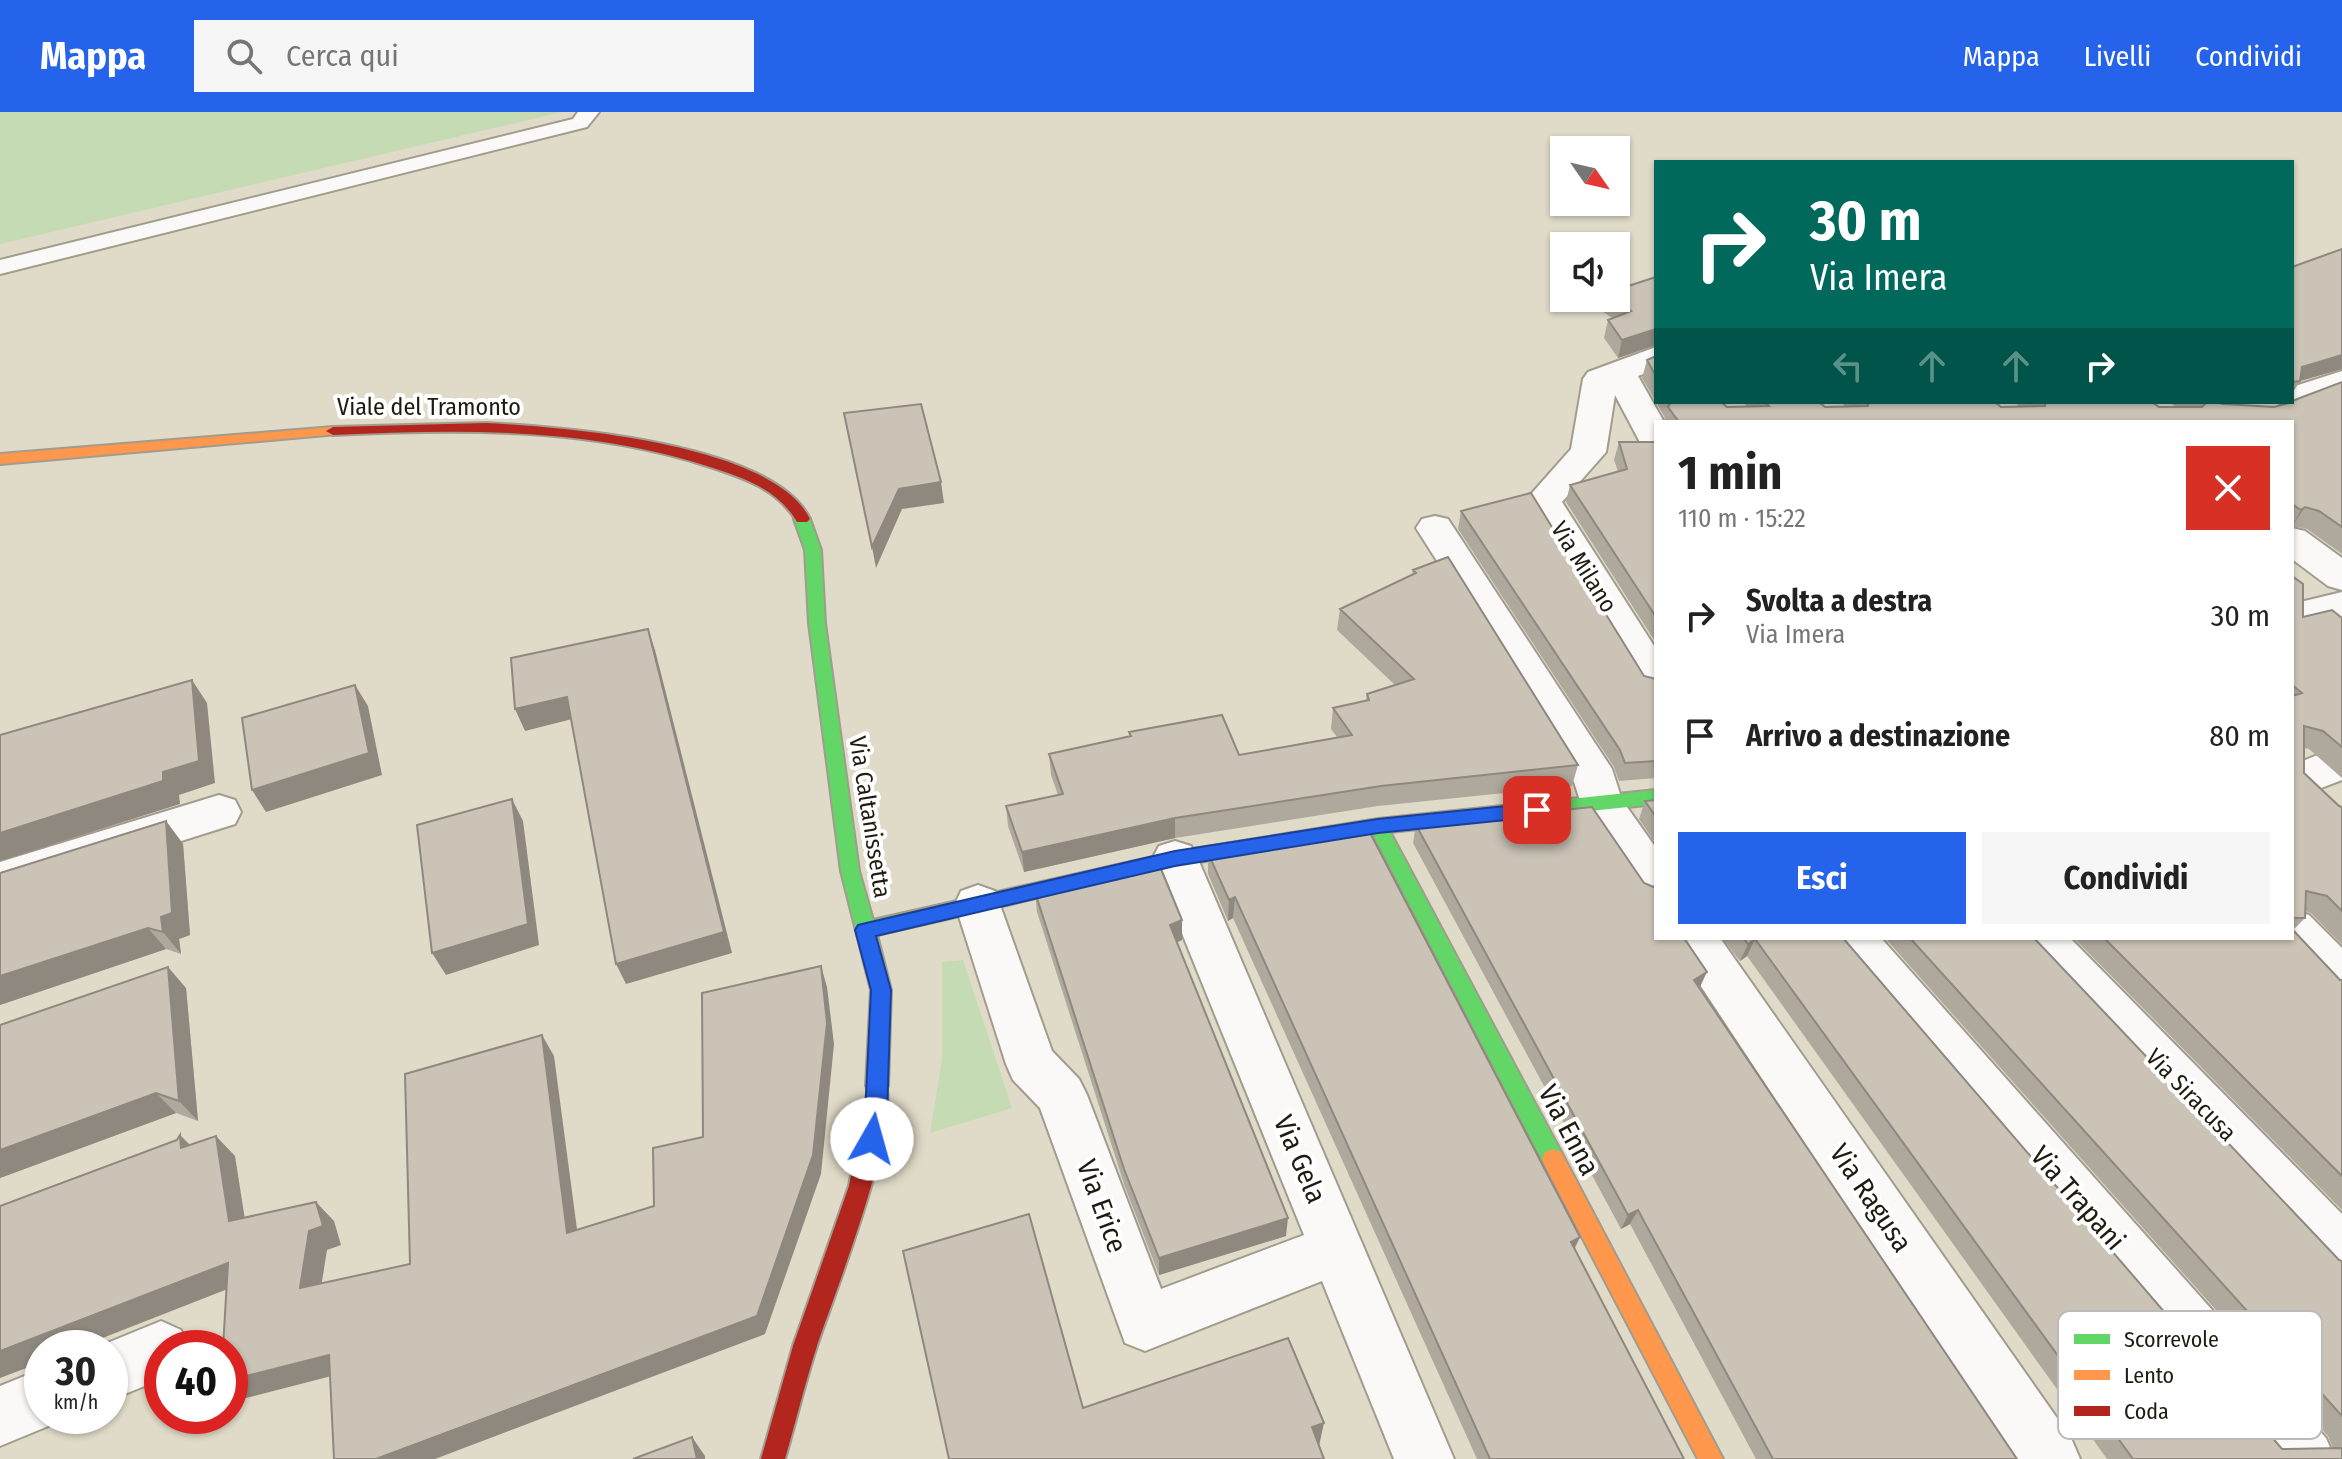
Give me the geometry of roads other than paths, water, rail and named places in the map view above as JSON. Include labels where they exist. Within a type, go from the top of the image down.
[{"type":"street","name":"Via Milano","points":[[1654,358],[1600,379],[1588,452],[1543,501],[1654,679]]},
{"type":"street","points":[[1619,372],[1654,436]]},
{"type":"street","points":[[2294,397],[2342,381]]},
{"type":"street","name":"Viale del Tramonto","points":[[0,459],[231,437],[397,427],[568,432],[685,452],[763,481],[798,507],[813,550]]},
{"type":"street","points":[[1435,528],[1552,707],[1596,781],[1601,804],[1654,882]]},
{"type":"street","points":[[2294,541],[2342,577]]},
{"type":"street","name":"Via Caltanissetta","points":[[773,1459],[805,1346],[863,1184],[876,1116],[881,990],[850,871],[817,623],[813,550]]},
{"type":"street","points":[[2294,617],[2342,605]]},
{"type":"street","points":[[2314,767],[2342,809]]},
{"type":"street","points":[[865,930],[1175,859],[1378,826],[1654,797]]},
{"type":"street","points":[[0,880],[219,812]]},
{"type":"street","name":"Via Enna","points":[[1378,826],[1711,1459]]},
{"type":"street","name":"Via Gela","points":[[1175,859],[1424,1459]]},
{"type":"street","name":"Via Erice","points":[[978,904],[1031,1064],[1061,1095],[1145,1323],[1337,1249]]},
{"type":"street","points":[[2294,931],[2342,980]]},
{"type":"street","name":"Via Ragusa","points":[[1694,940],[2050,1459]]},
{"type":"street","name":"Via Trapani","points":[[1854,940],[2176,1311]]},
{"type":"street","name":"Via Siracusa","points":[[2042,940],[2342,1253]]},
{"type":"street","points":[[0,1416],[24,1406]]},
{"type":"street","name":"Via Trapani","points":[[2288,1439],[2305,1459]]},
{"type":"lane","points":[[0,267],[580,123],[589,112]]}]
